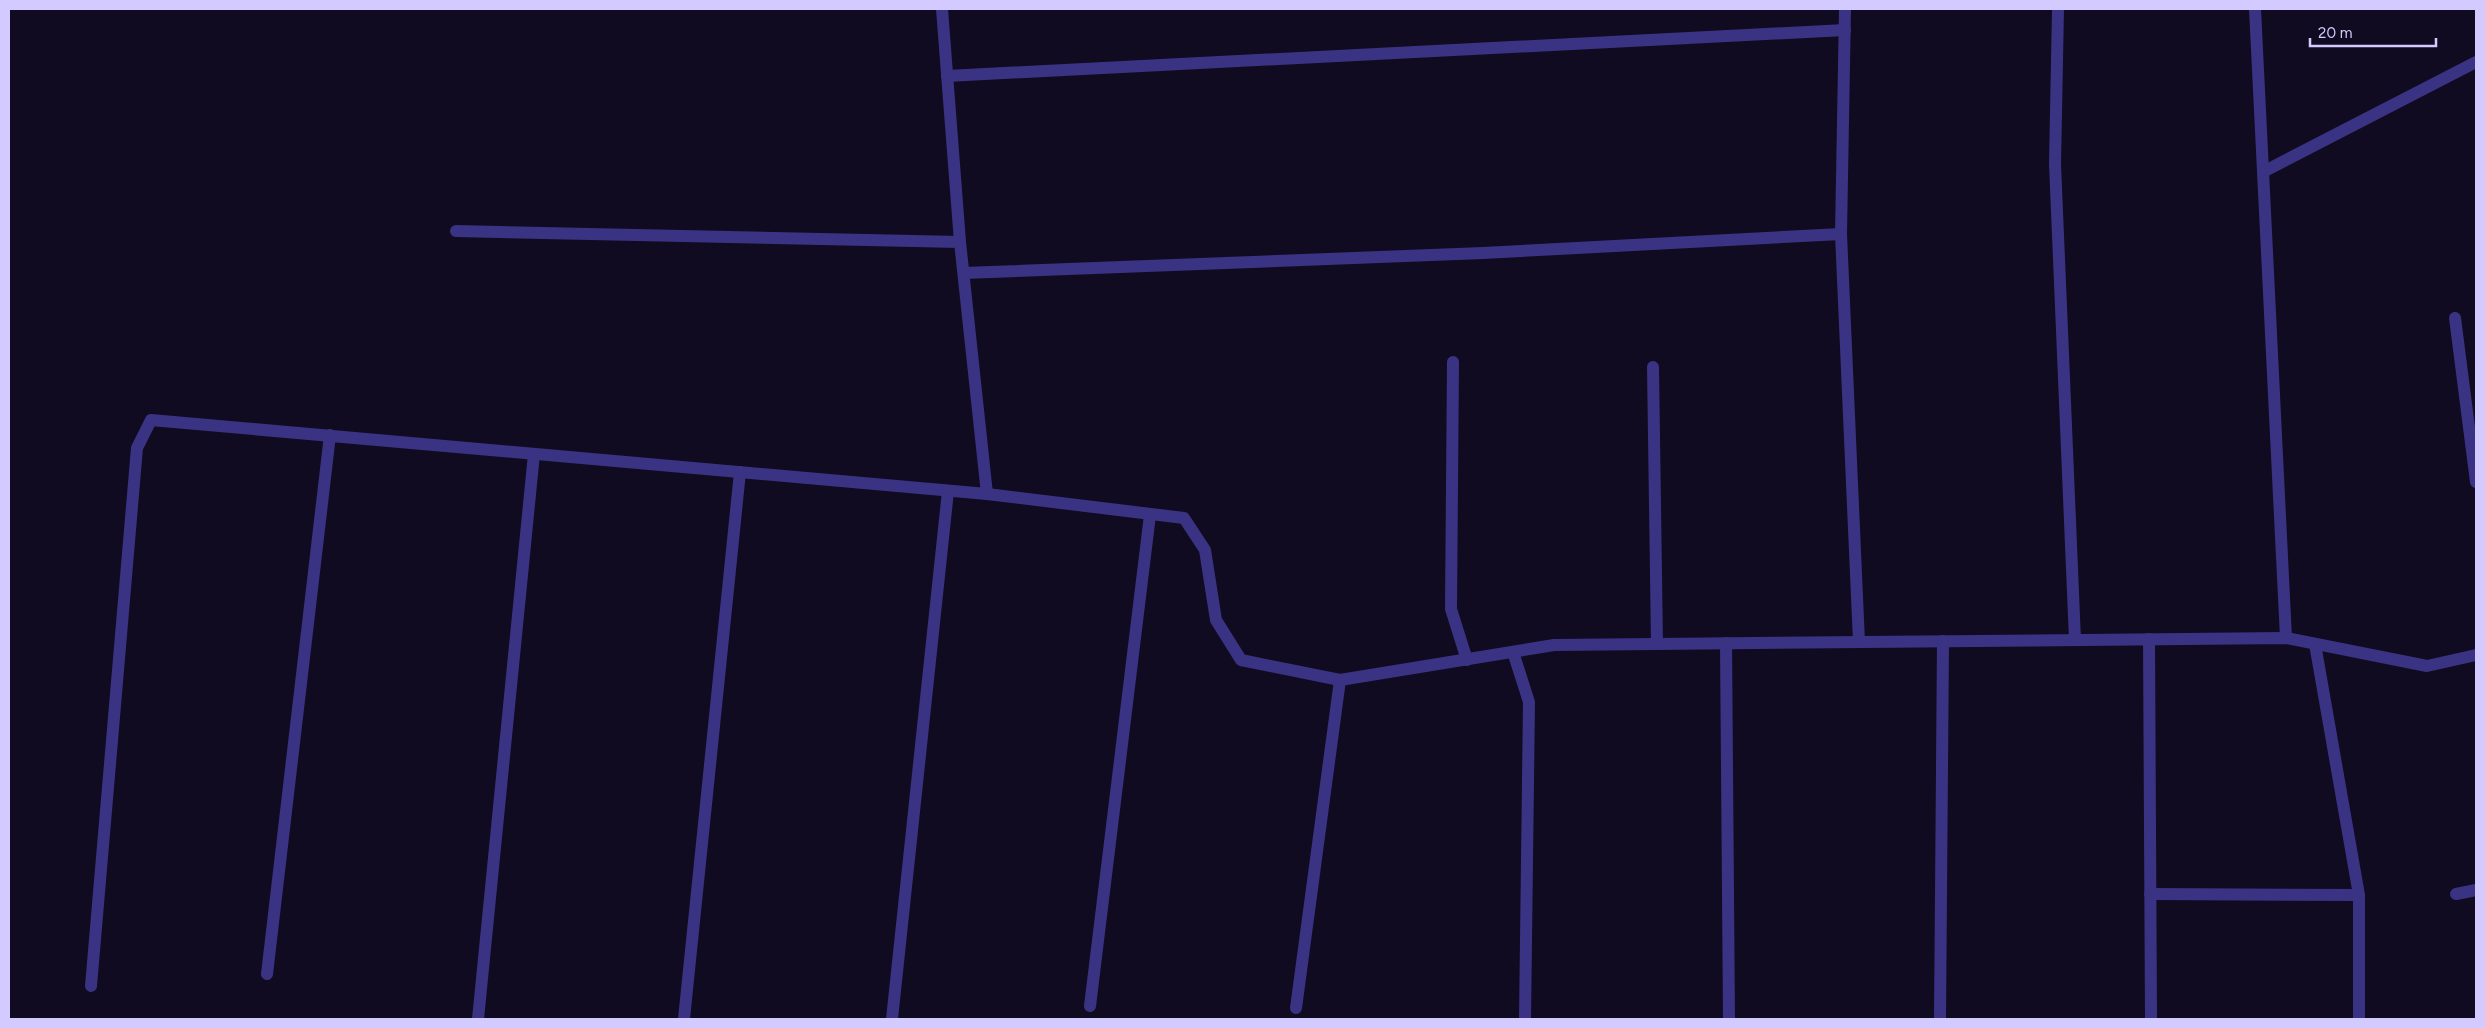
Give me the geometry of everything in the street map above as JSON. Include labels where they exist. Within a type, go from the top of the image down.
[{"type":"street","points":[[942,9],[960,242],[987,494]]},
{"type":"street","points":[[1845,9],[1841,234],[1859,642]]},
{"type":"street","points":[[2058,9],[2055,164],[2075,640]]},
{"type":"street","points":[[2255,9],[2286,638]]},
{"type":"street","points":[[947,76],[1845,30]]},
{"type":"street","points":[[2262,172],[2476,62]]},
{"type":"street","points":[[456,232],[960,242]]},
{"type":"street","points":[[964,273],[1484,253],[1841,234]]},
{"type":"street","points":[[2455,318],[2476,482]]},
{"type":"street","points":[[1453,362],[1451,609],[1466,660]]},
{"type":"street","points":[[1653,367],[1657,644]]},
{"type":"street","points":[[91,986],[137,448],[151,420],[987,494],[1184,518],[1205,550],[1216,620],[1241,660],[1340,680],[1554,645],[2286,638],[2427,666],[2476,655]]},
{"type":"street","points":[[267,974],[330,435]]},
{"type":"street","points":[[478,1019],[534,454]]},
{"type":"street","points":[[684,1019],[740,472]]},
{"type":"street","points":[[892,1019],[948,491]]},
{"type":"street","points":[[1090,1006],[1150,515]]},
{"type":"street","points":[[2149,639],[2150,1019]]},
{"type":"street","points":[[1940,1019],[1943,641]]},
{"type":"street","points":[[1726,643],[1729,1019]]},
{"type":"street","points":[[2315,644],[2359,895],[2359,1019]]},
{"type":"street","points":[[1513,652],[1529,702],[1525,1019]]},
{"type":"street","points":[[1296,1008],[1340,680]]},
{"type":"street","points":[[2456,894],[2476,890]]},
{"type":"street","points":[[2150,894],[2359,895]]}]
